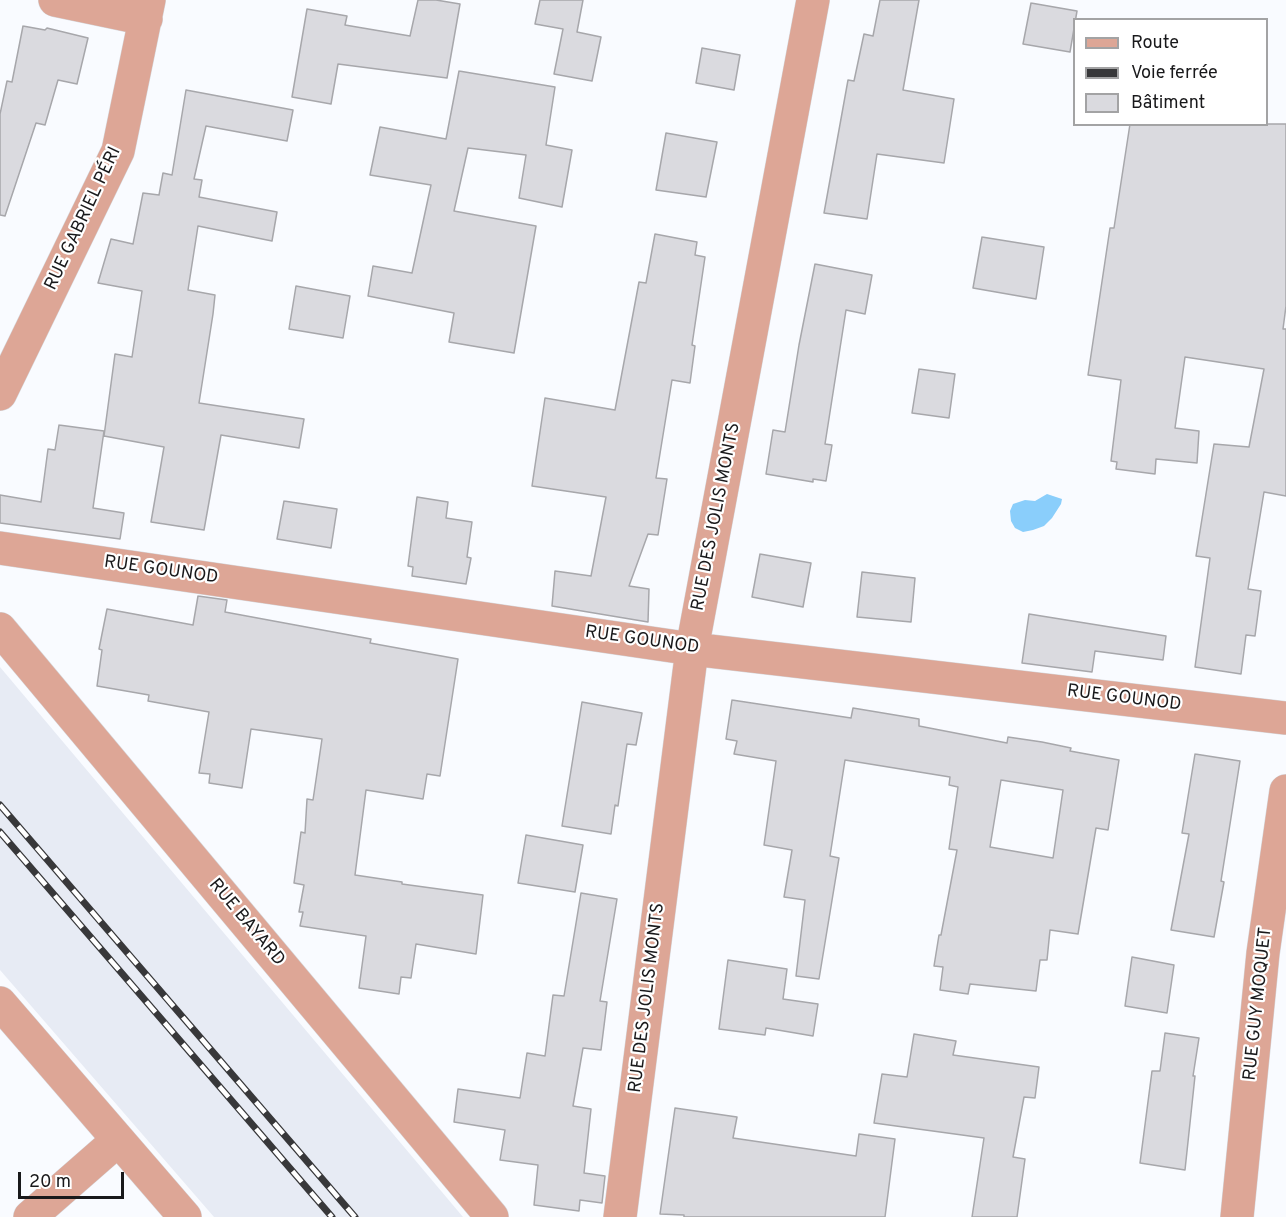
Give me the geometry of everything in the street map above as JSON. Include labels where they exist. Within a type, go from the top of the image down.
[{"type":"street","points":[[55,0],[148,10]]},
{"type":"street","name":"RUE DES JOLIS MONTS","points":[[621,1217],[693,649],[813,0]]},
{"type":"street","name":"RUE GABRIEL PÉRI","points":[[0,394],[117,151],[148,10]]},
{"type":"street","name":"RUE GOUNOD","points":[[0,548],[693,649],[1286,717]]},
{"type":"street","name":"RUE BAYARD","points":[[0,629],[492,1217]]},
{"type":"street","name":"RUE GUY MOQUET","points":[[1237,1217],[1263,953],[1286,791]]},
{"type":"street","points":[[0,1003],[185,1217]]},
{"type":"street","points":[[30,1217],[118,1140]]},
{"type":"shaded area","points":[[0,667],[463,1217],[214,1217],[0,970]]},
{"type":"water","points":[[1047,494],[1062,499],[1052,518],[1044,526],[1033,530],[1023,532],[1015,528],[1011,521],[1010,511],[1013,504],[1025,500],[1035,501]]},
{"type":"building","points":[[418,0],[460,4],[447,78],[338,64],[331,104],[292,97],[307,9],[347,16],[345,25],[410,36]]},
{"type":"building","points":[[540,0],[583,0],[577,32],[601,37],[592,81],[554,74],[563,29],[535,24]]},
{"type":"building","points":[[880,0],[919,0],[903,90],[954,99],[944,163],[877,154],[867,219],[824,213],[848,80],[854,81],[864,34],[873,36]]},
{"type":"building","points":[[1031,3],[1077,11],[1076,18],[1073,18],[1070,52],[1023,44]]},
{"type":"building","points":[[23,26],[45,30],[47,28],[88,38],[77,84],[58,80],[45,125],[36,123],[5,216],[0,215],[0,114],[7,81],[12,82]]},
{"type":"building","points":[[702,48],[740,55],[734,90],[696,83]]},
{"type":"building","points":[[459,71],[555,87],[546,145],[572,150],[562,207],[519,198],[526,155],[468,148],[454,211],[536,226],[514,353],[449,342],[454,313],[368,296],[373,266],[412,273],[431,185],[370,175],[380,127],[446,139]]},
{"type":"building","points":[[186,90],[293,110],[287,141],[206,126],[194,179],[202,180],[199,197],[277,212],[272,241],[198,226],[188,290],[215,295],[199,403],[304,419],[299,448],[221,435],[204,530],[151,522],[164,447],[104,436],[115,354],[132,357],[142,291],[98,283],[111,239],[133,244],[143,193],[159,195],[163,173],[172,175]]},
{"type":"building","points":[[1286,124],[1286,306],[1283,329],[1286,329],[1286,496],[1264,492],[1248,589],[1261,591],[1255,636],[1246,635],[1241,674],[1195,667],[1210,558],[1196,556],[1214,444],[1249,447],[1264,369],[1185,357],[1175,428],[1199,431],[1197,463],[1156,459],[1155,474],[1116,469],[1117,462],[1111,461],[1121,380],[1088,375],[1110,228],[1114,228],[1130,126]]},
{"type":"building","points":[[666,133],[717,142],[706,197],[656,190]]},
{"type":"building","points":[[655,234],[697,242],[695,255],[705,257],[692,345],[695,346],[690,383],[672,380],[656,478],[667,479],[658,535],[648,534],[629,586],[649,589],[648,622],[552,606],[555,571],[591,576],[606,497],[532,486],[545,398],[615,410],[639,282],[646,283]]},
{"type":"building","points":[[982,237],[1044,247],[1036,299],[973,288]]},
{"type":"building","points":[[815,264],[872,275],[865,314],[846,310],[825,444],[832,445],[826,481],[813,479],[813,482],[766,474],[773,430],[785,432]]},
{"type":"building","points":[[296,286],[350,296],[343,338],[289,329]]},
{"type":"building","points":[[919,369],[955,374],[949,418],[912,413]]},
{"type":"building","points":[[59,425],[104,431],[93,508],[124,513],[120,539],[0,523],[0,495],[41,502],[48,449],[55,450]]},
{"type":"building","points":[[417,497],[448,502],[446,518],[472,522],[467,557],[471,558],[466,584],[412,576],[413,567],[408,566]]},
{"type":"building","points":[[284,501],[337,509],[331,548],[277,539]]},
{"type":"building","points":[[760,554],[811,563],[803,607],[752,597]]},
{"type":"building","points":[[862,572],[915,578],[911,622],[857,617]]},
{"type":"building","points":[[198,596],[227,600],[225,612],[371,639],[370,643],[458,659],[440,776],[427,774],[423,799],[366,790],[355,875],[483,895],[476,954],[416,944],[411,978],[401,977],[399,994],[359,988],[366,936],[300,926],[303,912],[299,912],[304,885],[294,883],[301,832],[305,833],[307,799],[313,800],[322,739],[251,729],[242,788],[209,783],[210,774],[199,773],[209,712],[148,701],[149,695],[97,686],[102,650],[99,649],[107,609],[193,625]]},
{"type":"building","points":[[1029,614],[1166,636],[1163,660],[1095,651],[1092,672],[1022,663]]},
{"type":"building","points":[[732,700],[851,718],[853,708],[919,719],[919,726],[1007,743],[1008,737],[1042,742],[1071,748],[1070,751],[1119,760],[1108,830],[1096,828],[1078,934],[1050,930],[1047,960],[1040,960],[1036,991],[970,984],[968,994],[940,990],[943,967],[934,966],[957,850],[949,849],[958,787],[949,785],[950,777],[845,760],[830,856],[839,858],[819,979],[796,976],[805,900],[784,897],[792,850],[764,845],[776,761],[734,754],[737,741],[726,739]],"holes":[[[1001,780],[1063,790],[1053,858],[990,847]]]},
{"type":"building","points":[[582,702],[642,713],[636,745],[627,744],[618,806],[615,805],[611,834],[562,826]]},
{"type":"building","points":[[1195,754],[1240,761],[1221,881],[1224,882],[1214,937],[1171,930],[1189,834],[1182,833]]},
{"type":"building","points":[[526,835],[583,845],[575,892],[518,883]]},
{"type":"building","points":[[581,893],[617,899],[600,1001],[607,1002],[601,1050],[583,1048],[573,1106],[591,1109],[584,1173],[605,1176],[602,1203],[580,1200],[579,1211],[534,1205],[538,1165],[500,1160],[505,1130],[454,1122],[458,1089],[520,1098],[527,1053],[545,1056],[553,995],[564,996]]},
{"type":"building","points":[[1132,957],[1174,965],[1167,1013],[1125,1006]]},
{"type":"building","points":[[728,960],[787,969],[783,999],[818,1004],[813,1036],[766,1028],[765,1035],[719,1029]]},
{"type":"building","points":[[1165,1033],[1199,1038],[1193,1076],[1195,1076],[1185,1170],[1140,1163],[1152,1071],[1160,1071]]},
{"type":"building","points":[[914,1034],[956,1041],[953,1055],[1039,1067],[1035,1098],[1024,1097],[1013,1157],[1025,1159],[1017,1217],[972,1217],[984,1138],[874,1123],[882,1074],[907,1077]]},
{"type":"building","points":[[675,1108],[737,1117],[733,1138],[856,1156],[859,1134],[895,1139],[885,1217],[684,1217],[684,1215],[660,1214]]},
{"type":"railway","points":[[0,805],[355,1217]]},
{"type":"railway","points":[[0,832],[332,1217]]}]
